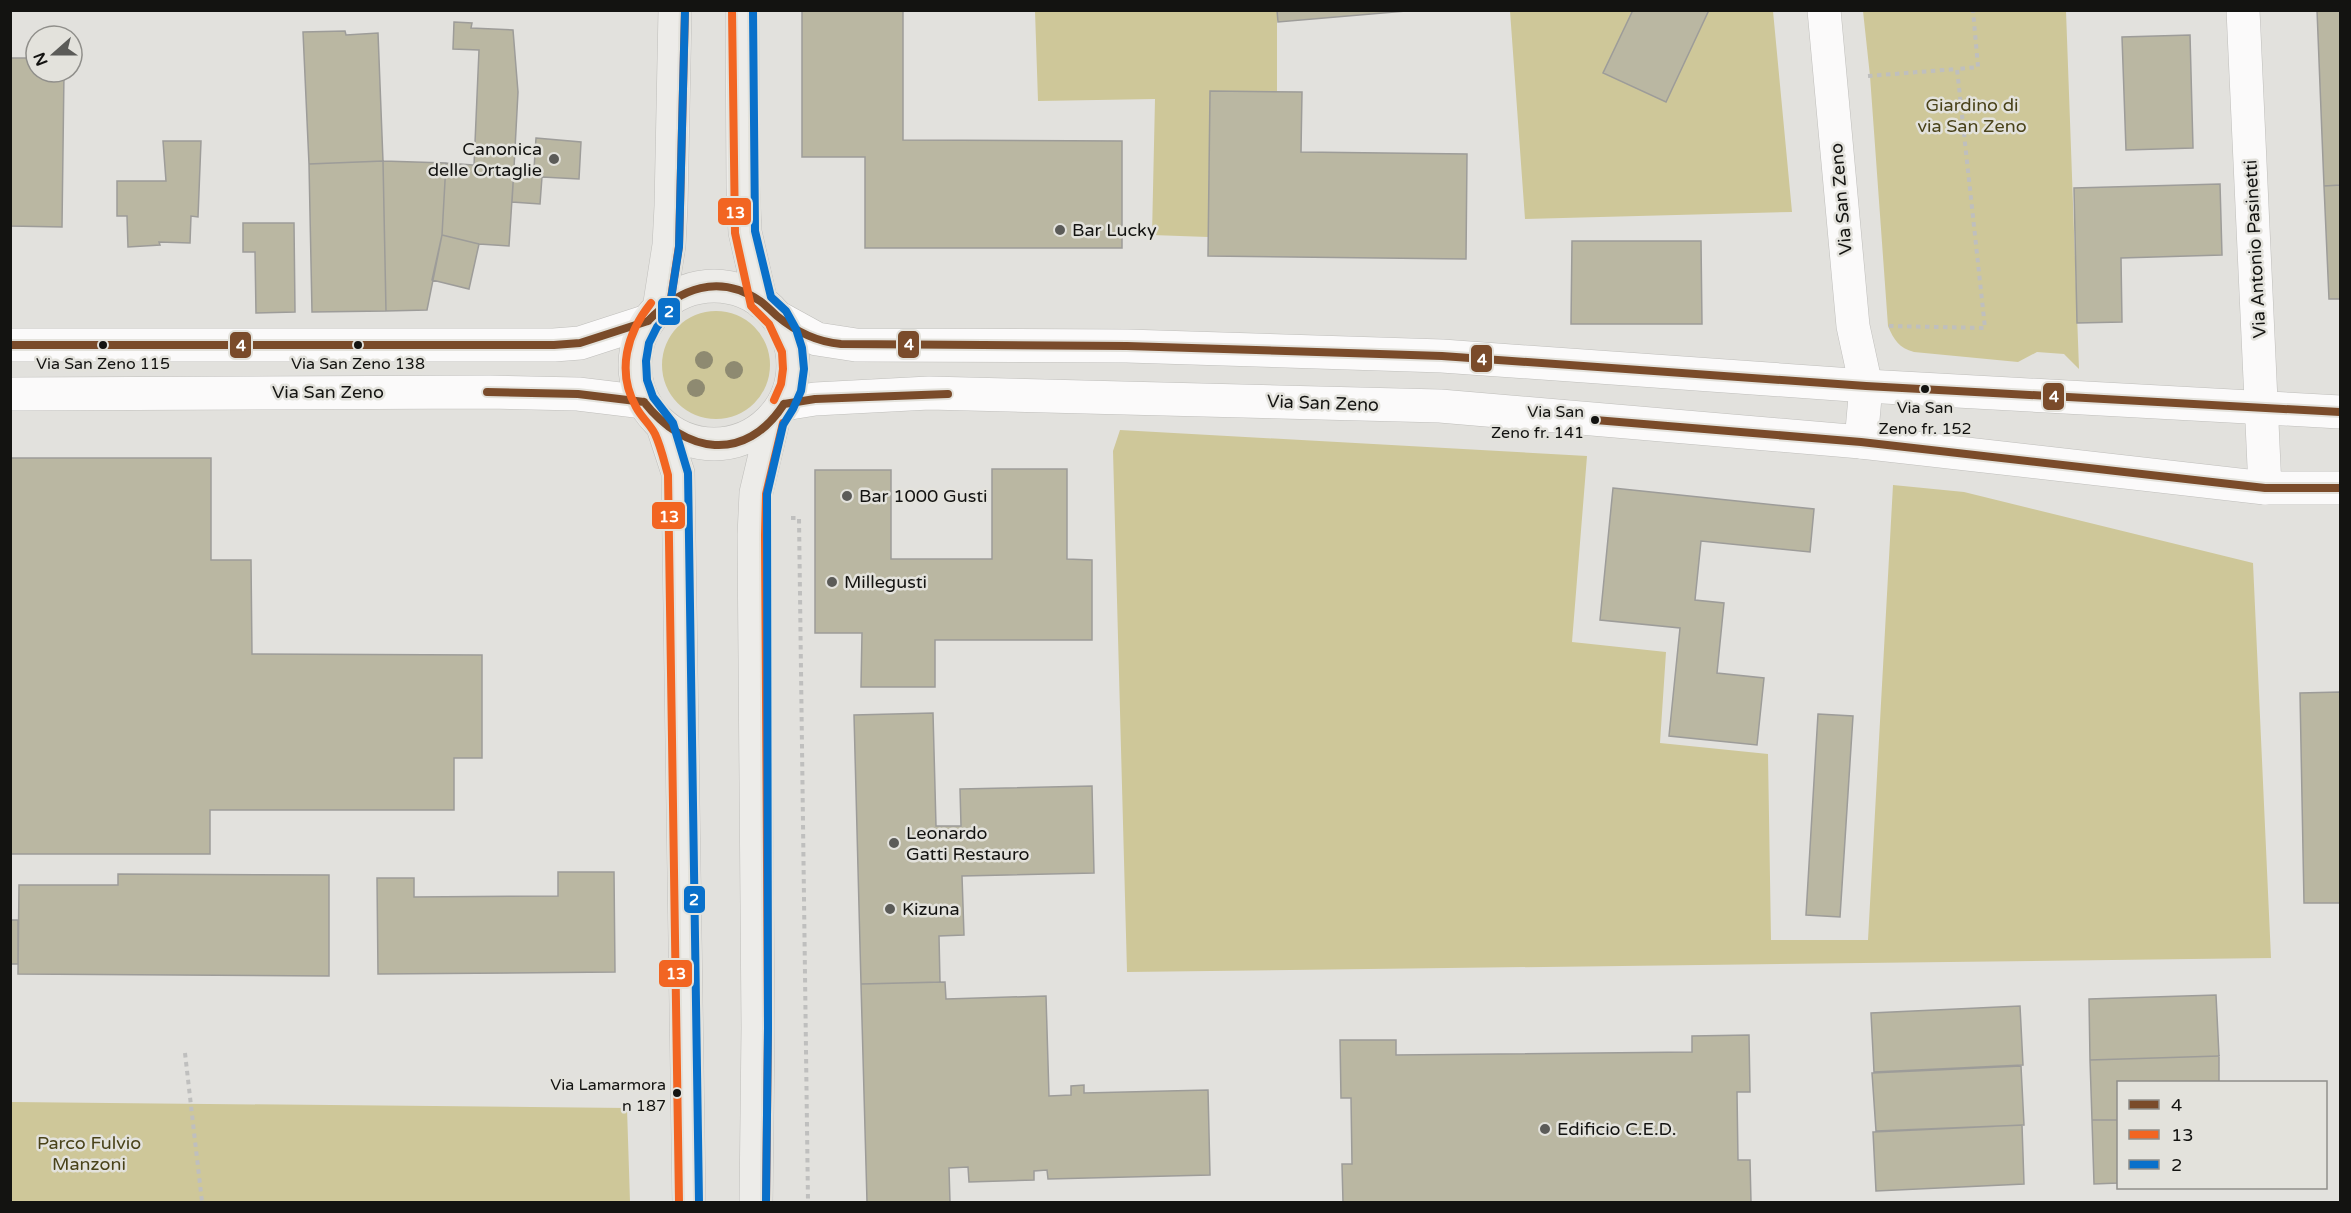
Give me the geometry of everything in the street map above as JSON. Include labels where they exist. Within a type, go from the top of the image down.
[{"type":"main road","points":[[742,10],[745,232],[769,309],[786,333],[793,359],[791,387],[778,412],[756,493],[754,535],[758,1016],[756,1203]]},
{"type":"main road","points":[[675,11],[669,244],[653,315],[639,340],[635,361],[636,382],[654,414],[678,473],[689,1203]]},
{"type":"main road","points":[[653,315],[673,297],[709,286],[727,287],[745,292],[769,309]]},
{"type":"main road","points":[[654,414],[683,438],[706,445],[728,444],[750,436],[763,430],[778,412]]},
{"type":"street","name":"Via San Zeno","points":[[1824,10],[1852,327],[1866,386],[1861,442]]},
{"type":"street","name":"Via Antonio Pasinetti","points":[[2242,10],[2265,488]]},
{"type":"street","points":[[769,309],[817,339],[856,345],[1127,346],[1442,356],[1866,386],[2340,412]]},
{"type":"street","points":[[10,345],[554,345],[580,343],[653,315]]},
{"type":"street","name":"Via San Zeno","points":[[10,394],[490,392],[578,394],[654,414]]},
{"type":"street","name":"Via San Zeno","points":[[778,412],[815,399],[929,393],[1428,406],[1861,442],[2265,488],[2340,488]]},
{"type":"path","points":[[1830,79],[1978,67],[1973,10]]},
{"type":"path","points":[[1852,327],[1985,328],[1957,69]]},
{"type":"path","points":[[799,518],[808,1203]]},
{"type":"path","points":[[185,1053],[202,1203]]},
{"type":"green space","points":[[1035,11],[1277,11],[1277,92],[1210,91],[1208,237],[1152,235],[1155,99],[1038,101]]},
{"type":"green space","points":[[1510,11],[1773,11],[1792,212],[1525,219]]},
{"type":"green space","name":"Giardino di via San Zeno","points":[[1863,11],[2066,11],[2079,369],[2064,354],[2037,352],[2018,362],[1914,352],[1901,346],[1892,335],[1888,326],[1870,76]]},
{"type":"green space","points":[[716,311],[737,315],[754,327],[766,344],[770,365],[766,386],[754,403],[737,415],[716,419],[695,415],[678,403],[666,386],[662,365],[666,344],[678,327],[695,315]]},
{"type":"green space","points":[[1120,430],[1587,456],[1572,642],[1666,652],[1660,743],[1768,754],[1771,940],[1868,940],[1893,485],[1964,492],[2253,563],[2271,958],[1127,972],[1113,451]]},
{"type":"green space","name":"Parco Fulvio Manzoni","points":[[11,1102],[627,1108],[630,1202],[11,1202]]},
{"type":"building","points":[[802,10],[903,10],[903,140],[1122,141],[1122,248],[865,248],[865,157],[802,157]]},
{"type":"building","points":[[1277,10],[1418,10],[1278,22]]},
{"type":"building","points":[[1633,10],[1709,10],[1666,102],[1603,73]]},
{"type":"building","points":[[2317,10],[2340,10],[2340,185],[2324,186]]},
{"type":"building","points":[[454,22],[472,23],[471,28],[513,30],[518,92],[514,168],[474,166],[479,50],[453,49]]},
{"type":"building","points":[[345,31],[346,35],[378,33],[383,161],[309,164],[303,32]]},
{"type":"building","points":[[2190,35],[2193,148],[2126,150],[2122,37]]},
{"type":"building","points":[[10,58],[24,58],[24,84],[64,84],[62,227],[10,226]]},
{"type":"building","points":[[1210,91],[1302,92],[1301,152],[1467,154],[1466,259],[1208,256]]},
{"type":"building","points":[[536,138],[581,142],[579,179],[542,177],[540,204],[512,202],[514,168],[534,169]]},
{"type":"building","points":[[163,141],[201,141],[198,217],[191,216],[190,243],[159,242],[160,245],[128,247],[127,216],[117,216],[117,181],[166,181]]},
{"type":"building","points":[[383,161],[386,311],[312,312],[309,164]]},
{"type":"building","points":[[383,161],[446,163],[442,235],[427,310],[386,311]]},
{"type":"building","points":[[446,163],[514,168],[509,246],[479,244],[442,235]]},
{"type":"building","points":[[2220,184],[2222,255],[2121,258],[2122,322],[2077,323],[2074,188]]},
{"type":"building","points":[[2340,185],[2340,299],[2329,299],[2324,186]]},
{"type":"building","points":[[243,223],[294,223],[295,312],[256,313],[255,252],[243,252]]},
{"type":"building","points":[[442,235],[479,244],[469,289],[432,280]]},
{"type":"building","points":[[1572,241],[1701,241],[1702,324],[1571,324]]},
{"type":"building","points":[[10,458],[211,458],[211,560],[251,560],[252,654],[482,655],[482,758],[454,758],[454,810],[210,810],[210,854],[10,854]]},
{"type":"building","points":[[992,469],[1067,469],[1067,559],[1092,560],[1092,640],[935,640],[935,687],[861,687],[862,633],[815,633],[815,470],[891,470],[891,559],[992,559]]},
{"type":"building","points":[[1613,488],[1814,509],[1810,552],[1701,541],[1695,600],[1724,603],[1717,673],[1764,678],[1757,745],[1669,736],[1680,628],[1600,620]]},
{"type":"building","points":[[2340,692],[2340,903],[2304,903],[2300,693]]},
{"type":"building","points":[[933,713],[936,826],[961,826],[960,789],[1092,786],[1094,873],[962,876],[964,935],[939,936],[940,982],[861,984],[854,715]]},
{"type":"building","points":[[1818,714],[1853,716],[1840,917],[1806,915]]},
{"type":"building","points":[[558,872],[614,872],[615,972],[378,974],[377,878],[414,878],[414,897],[558,896]]},
{"type":"building","points":[[118,874],[329,875],[329,976],[18,974],[19,885],[118,885]]},
{"type":"building","points":[[10,920],[18,920],[18,964],[10,964]]},
{"type":"building","points":[[945,982],[946,999],[1046,996],[1049,1096],[1071,1095],[1071,1086],[1084,1085],[1084,1093],[1208,1090],[1210,1175],[1048,1179],[1047,1170],[1034,1171],[1034,1180],[969,1182],[968,1167],[949,1168],[950,1202],[867,1202],[861,984]]},
{"type":"building","points":[[2216,995],[2219,1056],[2090,1060],[2089,999]]},
{"type":"building","points":[[2020,1006],[2023,1065],[1874,1072],[1871,1013]]},
{"type":"building","name":"Edificio C.E.D.","points":[[1749,1035],[1750,1092],[1737,1092],[1738,1160],[1750,1160],[1751,1202],[1343,1202],[1342,1164],[1352,1164],[1351,1098],[1341,1098],[1340,1040],[1396,1040],[1396,1055],[1692,1052],[1692,1036]]},
{"type":"building","points":[[2219,1056],[2219,1081],[2117,1081],[2117,1120],[2092,1120],[2090,1060]]},
{"type":"building","points":[[2021,1066],[2024,1125],[1876,1131],[1872,1073]]},
{"type":"building","points":[[2092,1120],[2117,1120],[2117,1183],[2094,1184]]},
{"type":"building","points":[[2022,1125],[2024,1184],[1876,1191],[1873,1132]]},
{"type":"transit line","name":"13","points":[[669,311],[679,246],[685,10]]},
{"type":"transit line","name":"2","points":[[685,10],[679,247],[669,312],[657,327],[649,343],[646,361],[647,380],[653,397],[673,423],[688,473],[699,1202]]},
{"type":"transit line","name":"13","points":[[732,10],[735,233],[751,306],[769,324],[782,352],[781,384],[774,400]]},
{"type":"transit line","name":"2","points":[[753,10],[755,231],[771,297],[786,311],[796,329],[802,348],[804,369],[801,391],[783,425],[767,494],[766,1202]]},
{"type":"transit line","name":"4","points":[[648,321],[673,300],[701,288],[715,286],[745,292],[799,331],[824,341],[841,344],[1127,346],[1442,356],[1866,386],[2340,412]]},
{"type":"transit line","name":"13","points":[[651,303],[630,340],[626,366],[630,393],[638,411],[655,434],[668,475],[679,1202]]},
{"type":"transit line","name":"4","points":[[10,345],[554,345],[580,343],[648,321]]},
{"type":"transit line","name":"4","points":[[487,392],[578,394],[644,402]]},
{"type":"transit line","name":"4","points":[[784,404],[815,399],[948,394]]},
{"type":"transit line","name":"4","points":[[644,402],[678,433],[696,441],[715,445],[733,443],[751,436],[768,423],[784,404]]},
{"type":"transit line","name":"4","points":[[1595,420],[1861,442],[2265,488],[2340,488]]},
{"type":"transit line","name":"13","points":[[766,1202],[768,1028],[765,535],[766,494],[783,423]]},
{"type":"place","name":"Canonica delle Ortaglie","points":[[554,159]]},
{"type":"place","name":"Bar Lucky","points":[[1060,230]]},
{"type":"place","name":"Via San Zeno 115","points":[[103,345]]},
{"type":"place","name":"Via San Zeno 138","points":[[358,345]]},
{"type":"place","name":"Via San Zeno fr. 152","points":[[1925,389]]},
{"type":"place","name":"Via San Zeno fr. 141","points":[[1595,420]]},
{"type":"place","name":"Bar 1000 Gusti","points":[[847,496]]},
{"type":"place","name":"Millegusti","points":[[832,582]]},
{"type":"place","name":"Leonardo Gatti Restauro","points":[[894,843]]},
{"type":"place","name":"Kizuna","points":[[890,909]]},
{"type":"place","name":"Via Lamarmora n 187","points":[[677,1093]]},
{"type":"place","name":"Edificio C.E.D.","points":[[1545,1129]]}]
